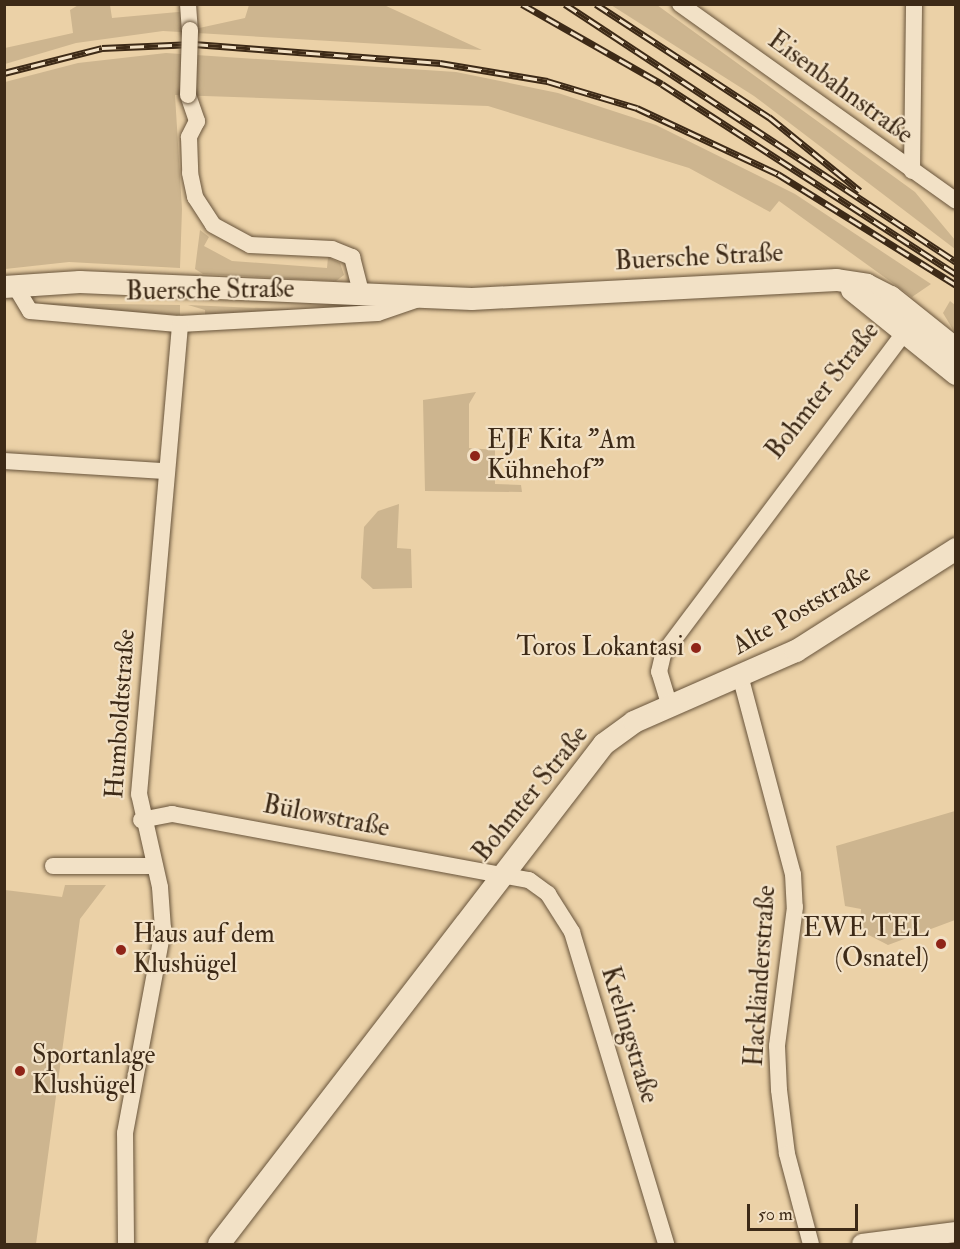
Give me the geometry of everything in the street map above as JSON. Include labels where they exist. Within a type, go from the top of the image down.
[{"type":"main road","name":"Buersche Straße","points":[[10,287],[80,282],[420,299],[837,280],[867,285],[891,297],[956,349]]},
{"type":"main road","points":[[837,280],[956,374]]},
{"type":"main road","name":"Alte Poststraße","points":[[670,707],[741,679],[855,617],[955,553]]},
{"type":"main road","name":"Bohmter Straße","points":[[219,1245],[501,875],[604,744],[670,707]]},
{"type":"street","points":[[188,4],[190,30],[188,95],[197,121],[189,137],[190,173],[202,213],[213,225],[250,245],[332,249],[352,258],[362,296]]},
{"type":"street","name":"Eisenbahnstraße","points":[[680,4],[956,201]]},
{"type":"street","points":[[912,171],[915,4]]},
{"type":"street","name":"Buersche Straße","points":[[10,287],[30,311],[180,324],[378,313],[420,299]]},
{"type":"street","name":"Humboldtstraße","points":[[126,1245],[125,1133],[163,929],[154,867],[141,820],[139,794],[165,471],[180,324]]},
{"type":"street","name":"Bohmter Straße","points":[[670,707],[659,672],[668,646],[905,332]]},
{"type":"street","points":[[4,461],[165,471]]},
{"type":"street","name":"Hackländerstraße","points":[[741,679],[793,874],[795,906],[777,1046],[779,1090],[787,1154],[811,1245]]},
{"type":"street","name":"Bülowstraße","points":[[141,820],[172,814],[501,875]]},
{"type":"street","points":[[53,866],[154,867]]},
{"type":"street","name":"Krelingstraße","points":[[501,875],[529,880],[548,894],[572,932],[666,1245]]},
{"type":"street","points":[[862,1245],[956,1232]]},
{"type":"shaded area","points":[[80,4],[110,5],[112,18],[189,11],[190,30],[245,18],[249,5],[384,5],[482,50],[163,31],[76,43],[5,64],[5,48],[73,33],[70,10]]},
{"type":"shaded area","points":[[611,5],[657,5],[915,192],[955,240],[955,249],[754,96]]},
{"type":"shaded area","points":[[166,53],[456,72],[558,93],[656,125],[795,194],[931,284],[912,297],[779,201],[770,212],[689,168],[488,106],[175,95],[182,209],[180,268],[69,262],[5,269],[5,82],[78,63]]},
{"type":"shaded area","points":[[200,230],[209,237],[204,246],[232,261],[327,268],[328,257],[340,263],[344,275],[336,281],[203,274],[195,269]]},
{"type":"shaded area","points":[[950,301],[955,305],[955,333],[943,313]]},
{"type":"shaded area","points":[[41,303],[180,305],[180,315],[81,310]]},
{"type":"shaded area","points":[[188,305],[305,310],[205,315],[205,310]]},
{"type":"shaded area","points":[[476,392],[469,404],[469,448],[495,450],[495,484],[521,485],[522,492],[425,491],[423,400]]},
{"type":"shaded area","points":[[399,504],[397,548],[411,549],[412,588],[373,589],[361,578],[364,527],[378,511]]},
{"type":"shaded area","points":[[955,811],[955,920],[888,945],[859,930],[861,909],[845,906],[836,846]]},
{"type":"shaded area","points":[[65,885],[106,885],[80,919],[36,1244],[5,1244],[5,890],[62,897]]},
{"type":"railway","points":[[522,4],[662,84],[956,274]]},
{"type":"railway","points":[[565,4],[956,262]]},
{"type":"railway","points":[[596,4],[769,117],[860,191]]},
{"type":"railway","points":[[4,73],[102,48],[194,44],[440,63],[547,81],[637,108],[778,174],[956,285]]},
{"type":"place","name":"EJF Kita \"Am Kühnehof\"","points":[[475,456]]},
{"type":"place","name":"Toros Lokantasi","points":[[696,648]]},
{"type":"place","name":"EWE TEL (Osnatel)","points":[[941,944]]},
{"type":"place","name":"Haus auf dem Klushügel","points":[[121,950]]},
{"type":"place","name":"Sportanlage Klushügel","points":[[20,1071]]}]
